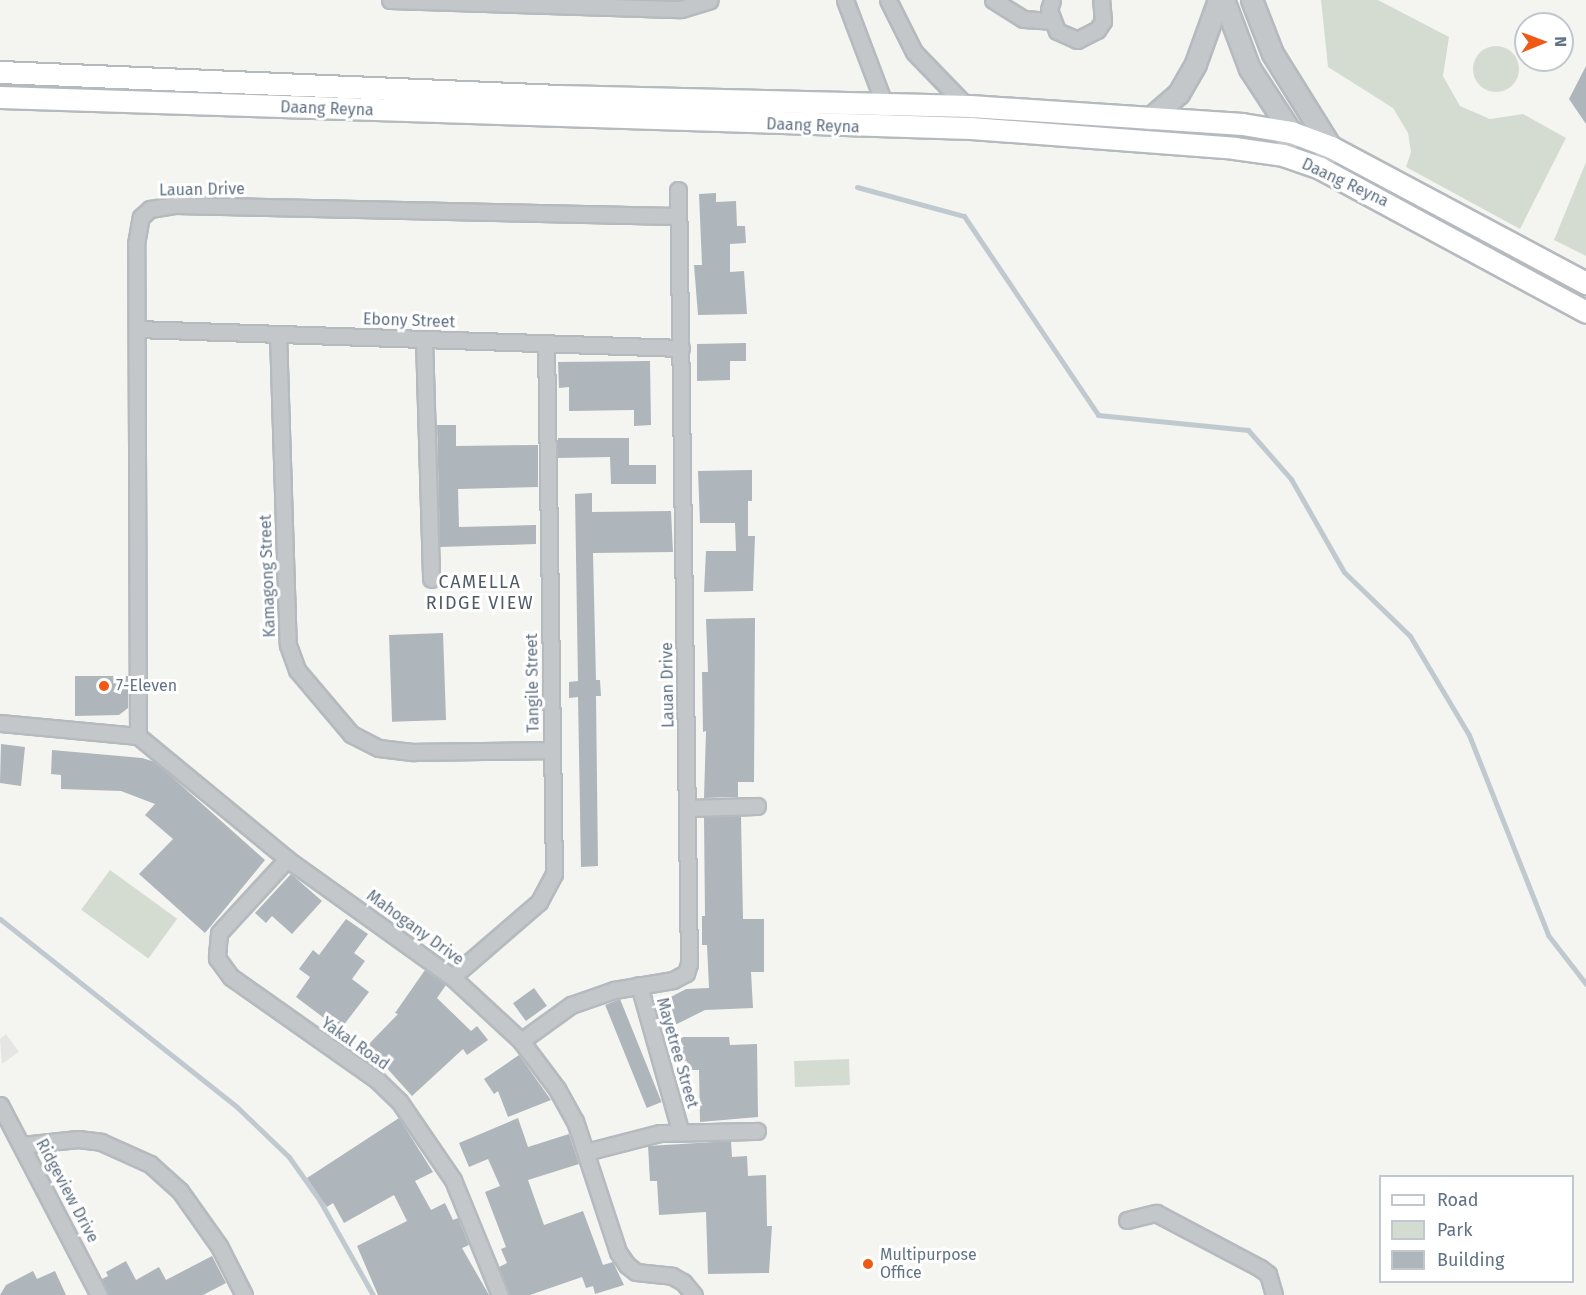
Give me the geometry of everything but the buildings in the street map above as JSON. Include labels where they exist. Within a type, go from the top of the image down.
[{"type":"main road","name":"Daang Reyna","points":[[0,72],[558,96],[970,106],[1149,120],[1242,124],[1291,132],[1331,147],[1586,283]]},
{"type":"main road","name":"Daang Reyna","points":[[0,97],[884,128],[971,128],[1234,148],[1283,155],[1320,168],[1586,312]]},
{"type":"street","points":[[390,0],[563,3],[681,9],[710,0]]},
{"type":"street","points":[[845,0],[884,103],[884,128]]},
{"type":"street","points":[[888,0],[915,52],[970,106],[971,128]]},
{"type":"street","points":[[993,0],[1024,19],[1051,21],[1066,37],[1088,37],[1103,21],[1101,0]]},
{"type":"street","points":[[1051,21],[1052,0]]},
{"type":"street","points":[[1149,120],[1179,94],[1196,64],[1219,0]]},
{"type":"street","points":[[1224,0],[1250,69],[1291,132],[1283,155]]},
{"type":"street","points":[[1252,0],[1273,54],[1331,147],[1320,168]]},
{"type":"street","name":"Lauan Drive","points":[[521,1041],[571,1005],[639,985],[681,977],[689,964],[678,190]]},
{"type":"street","name":"Lauan Drive","points":[[138,736],[137,231],[141,217],[159,207],[678,216]]},
{"type":"street","name":"Ebony Street","points":[[137,329],[681,348]]},
{"type":"street","name":"Kamagong Street","points":[[278,334],[288,645],[297,670],[351,734],[371,746],[414,752],[552,750]]},
{"type":"street","points":[[424,339],[430,579]]},
{"type":"street","name":"Tangile Street","points":[[452,977],[549,891],[555,857],[546,344]]},
{"type":"street","points":[[0,723],[138,736]]},
{"type":"street","name":"Mahogany Drive","points":[[138,736],[287,859],[452,977],[521,1041],[557,1089],[586,1152],[618,1252],[627,1265],[636,1272],[672,1276],[693,1293]]},
{"type":"street","points":[[688,808],[757,806]]},
{"type":"street","name":"Yakal Road","points":[[287,859],[219,933],[216,945],[222,969],[377,1080],[399,1101],[453,1180],[500,1295]]},
{"type":"street","name":"Mayetree Street","points":[[639,985],[680,1130]]},
{"type":"street","name":"Ridgeview Drive","points":[[0,1105],[99,1295]]},
{"type":"street","points":[[586,1152],[634,1137],[680,1130],[756,1131]]},
{"type":"street","points":[[22,1145],[78,1139],[101,1142],[150,1164],[180,1191],[219,1246],[244,1295]]},
{"type":"street","points":[[1127,1220],[1156,1213],[1260,1268],[1268,1274],[1274,1295]]},
{"type":"shaded area","points":[[6,1034],[19,1052],[2,1064],[0,1039]]},
{"type":"green space","points":[[1321,0],[1378,0],[1449,37],[1443,76],[1460,106],[1490,119],[1523,114],[1566,138],[1520,229],[1406,167],[1411,152],[1408,133],[1393,108],[1328,67]]},
{"type":"green space","points":[[1496,46],[1512,53],[1514,72],[1518,72],[1512,85],[1496,92],[1480,85],[1473,69],[1480,53]]},
{"type":"green space","points":[[1586,162],[1586,256],[1554,240]]},
{"type":"green space","points":[[110,870],[177,919],[148,958],[81,910]]},
{"type":"green space","points":[[849,1059],[850,1085],[795,1087],[794,1061]]},
{"type":"waterway","points":[[857,187],[964,216],[1098,415],[1248,430],[1291,479],[1344,572],[1410,636],[1469,735],[1548,935],[1586,984]]},
{"type":"waterway","points":[[0,919],[237,1107],[289,1157],[320,1201],[373,1295]]},
{"type":"place","name":"7-Eleven","points":[[104,686]]},
{"type":"place","name":"Multipurpose Office","points":[[868,1264]]},
{"type":"district","name":"CAMELLA RIDGE VIEW","points":[[480,593]]}]
